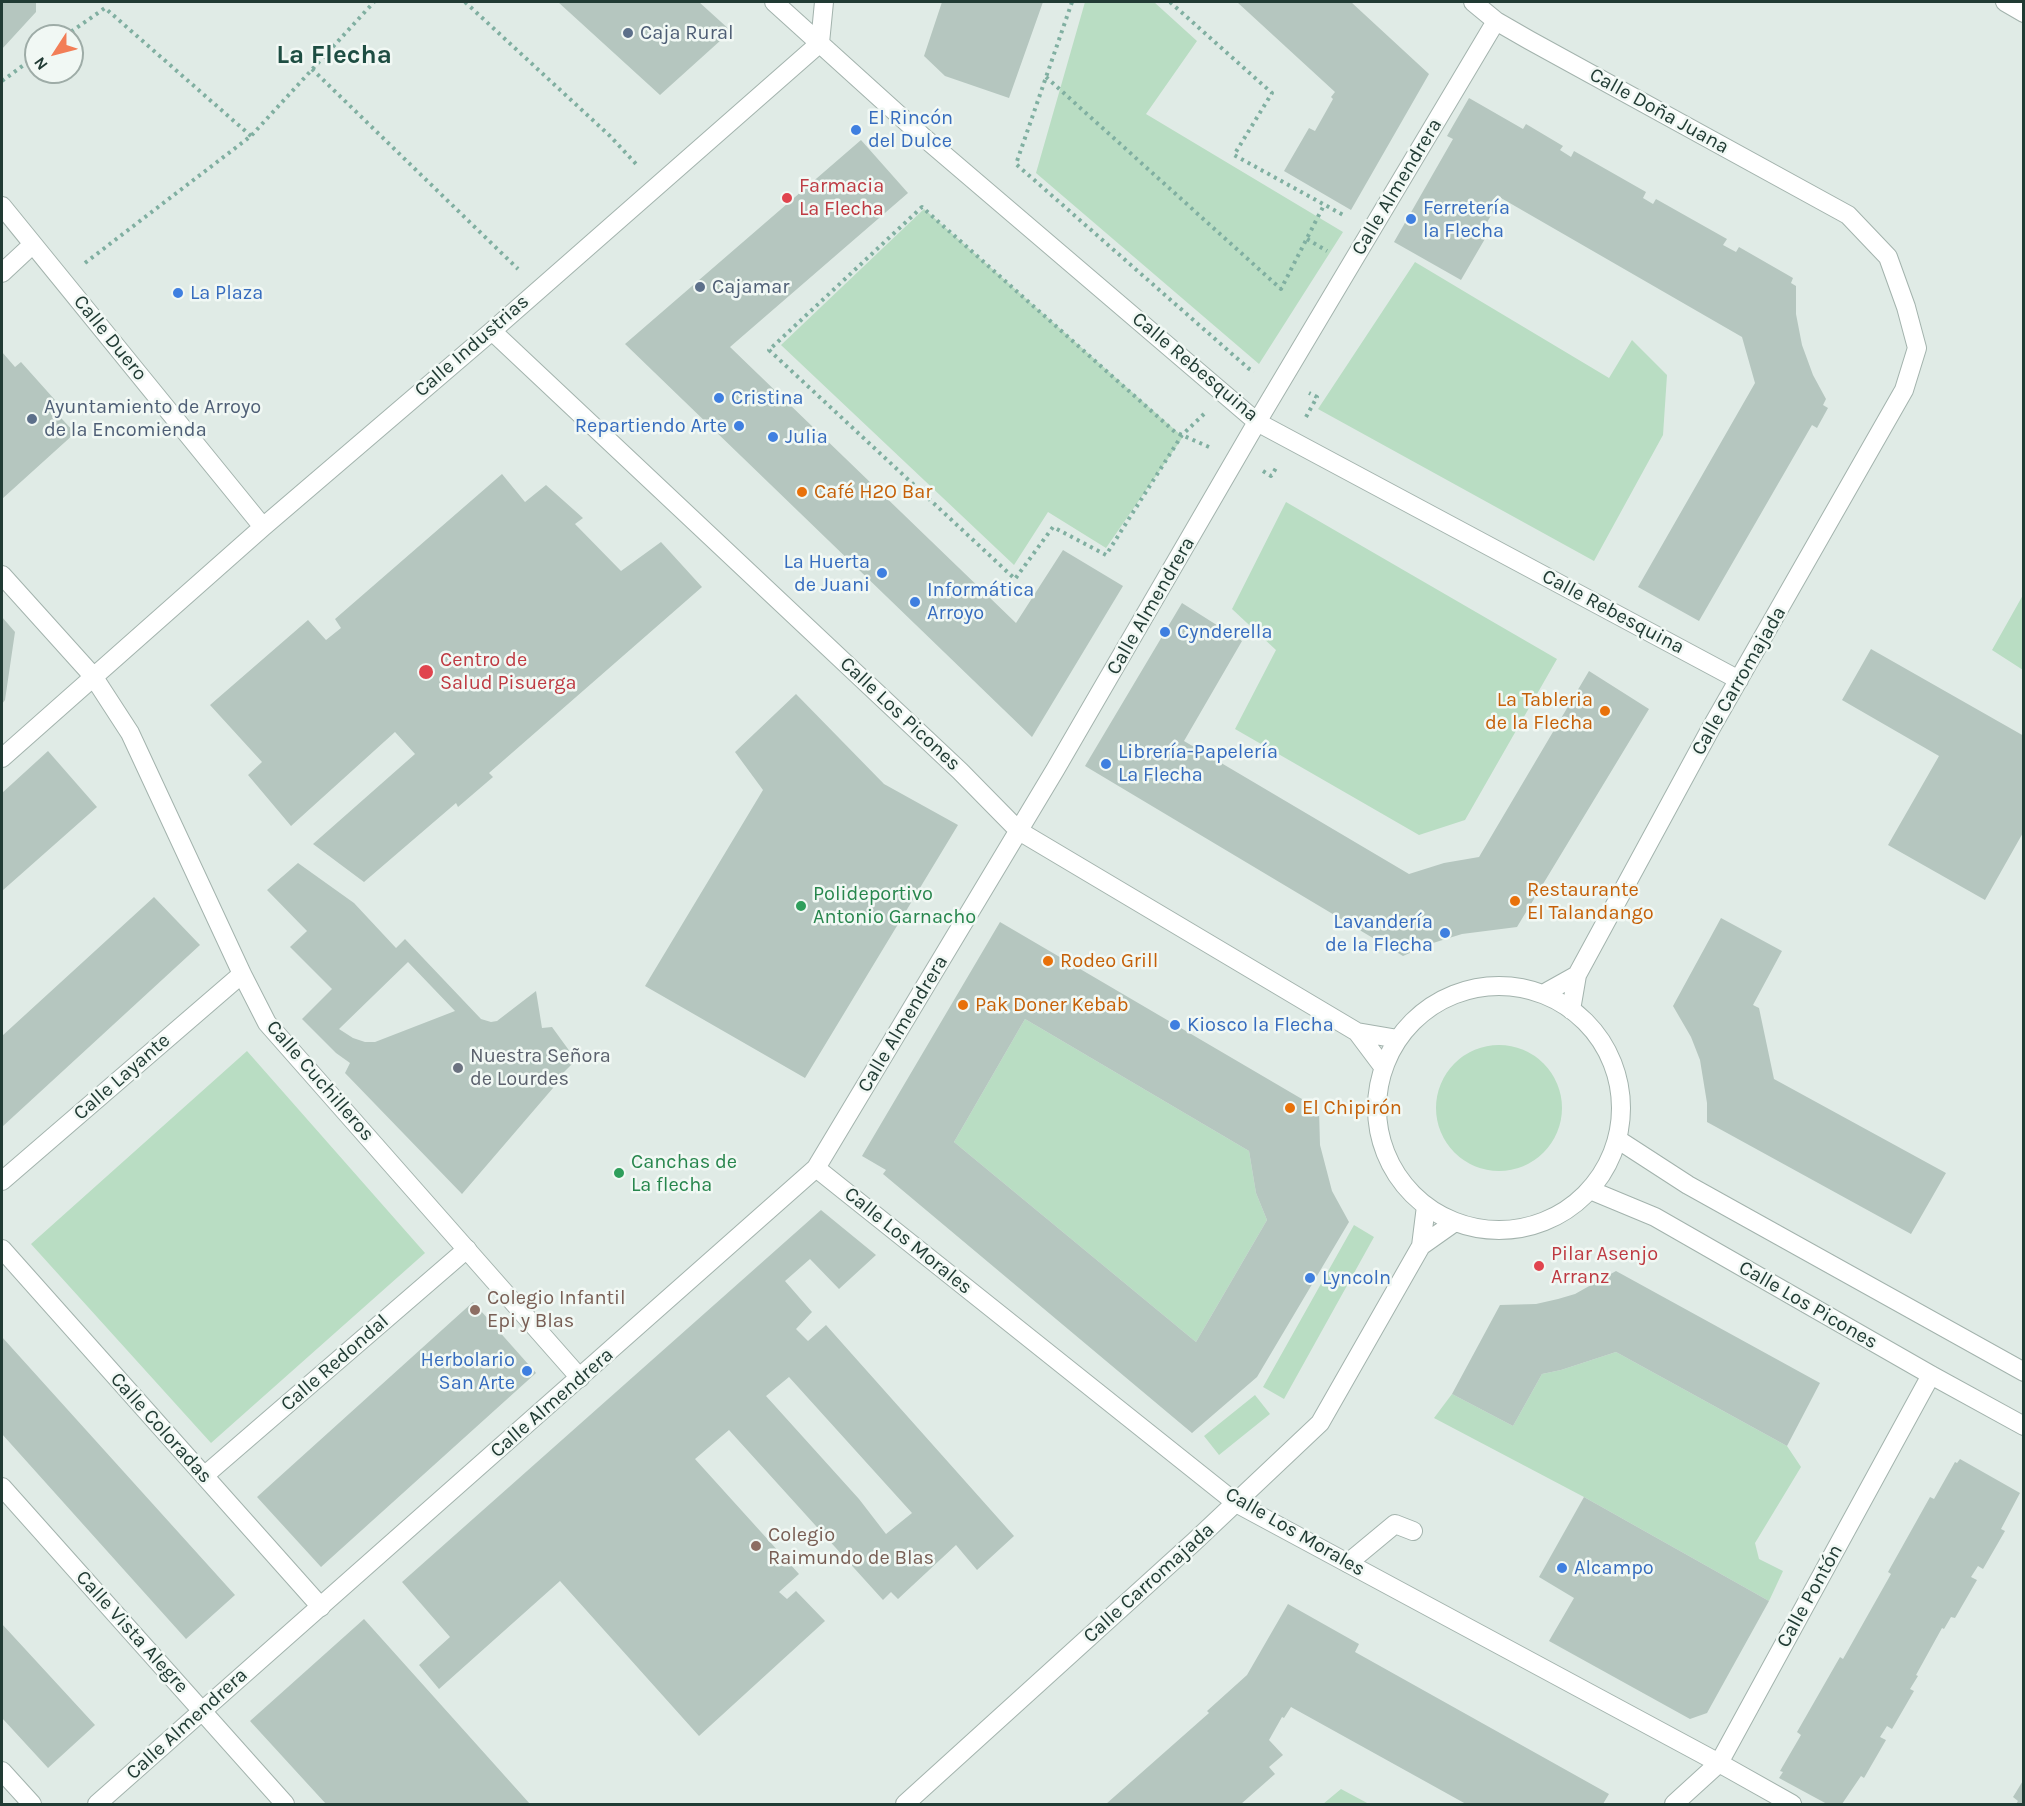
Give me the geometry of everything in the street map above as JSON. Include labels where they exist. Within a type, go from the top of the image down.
[{"type":"street","name":"Calle Rebesquina","points":[[774,2],[921,135],[1257,422],[1739,680]]},
{"type":"street","points":[[820,43],[824,2]]},
{"type":"street","name":"Calle Doña Juana","points":[[1473,2],[1496,21],[1848,215],[1888,257],[1906,307],[1917,348],[1904,390]]},
{"type":"street","points":[[2005,2],[2024,13]]},
{"type":"street","name":"Calle Almendrera","points":[[97,1804],[816,1168],[1019,831],[1257,422],[1496,21]]},
{"type":"street","name":"Calle Industrias","points":[[2,758],[263,527],[492,331],[537,289],[820,43]]},
{"type":"street","name":"Calle Duero","points":[[2,206],[263,527]]},
{"type":"street","points":[[2,273],[32,245]]},
{"type":"street","name":"Calle Los Picones","points":[[492,331],[960,771],[1019,831],[1357,1032],[1398,1039]]},
{"type":"street","name":"Calle Carromajada","points":[[1571,1010],[1577,975],[1739,680],[1904,390]]},
{"type":"street","name":"Calle Cuchilleros","points":[[2,575],[93,676],[130,733],[267,1023],[580,1378]]},
{"type":"street","name":"Calle Layante","points":[[2,1181],[242,974]]},
{"type":"street","points":[[1543,994],[1577,975]]},
{"type":"street","points":[[1511,986],[1543,994],[1571,1010],[1589,1026],[1608,1053],[1619,1085],[1621,1112],[1617,1139],[1606,1166],[1590,1190],[1568,1209],[1544,1222],[1516,1229],[1487,1230],[1455,1222],[1426,1206],[1408,1189],[1394,1168],[1383,1146],[1378,1120],[1379,1083],[1398,1039],[1409,1025],[1431,1006],[1458,993],[1484,987],[1511,986]]},
{"type":"street","name":"Calle Los Picones","points":[[1357,1032],[1384,1068]]},
{"type":"street","points":[[1617,1139],[1688,1185],[2024,1372]]},
{"type":"street","name":"Calle Los Morales","points":[[816,1168],[1236,1503],[1792,1804]]},
{"type":"street","name":"Calle Los Picones","points":[[1590,1190],[1656,1217],[2024,1426]]},
{"type":"street","name":"Calle Carromajada","points":[[905,1804],[1236,1503],[1320,1423],[1421,1246],[1426,1206]]},
{"type":"street","name":"Calle Carromajada","points":[[1421,1246],[1455,1222]]},
{"type":"street","name":"Calle Coloradas","points":[[2,1249],[321,1607]]},
{"type":"street","name":"Calle Redondal","points":[[204,1476],[467,1249]]},
{"type":"street","name":"Calle Pontón","points":[[1674,1804],[1719,1763],[1931,1375]]},
{"type":"street","name":"Calle Vista Alegre","points":[[2,1487],[285,1804]]},
{"type":"street","points":[[1348,1563],[1395,1524],[1413,1531]]},
{"type":"street","points":[[2,1771],[32,1804]]},
{"type":"path","points":[[63,280],[251,136],[374,2]]},
{"type":"path","points":[[465,2],[610,136],[656,186]]},
{"type":"path","points":[[1072,2],[1016,164],[1248,368],[1259,374]]},
{"type":"path","points":[[1170,2],[1272,93],[1234,155],[1348,218]]},
{"type":"path","points":[[82,24],[105,8],[251,136]]},
{"type":"path","points":[[2,81],[24,65]]},
{"type":"path","points":[[312,69],[482,232],[537,289]]},
{"type":"path","points":[[1046,77],[1281,289],[1324,205]]},
{"type":"path","points":[[1182,435],[1106,555],[1053,527],[1015,579],[769,350],[922,207],[1175,432],[1236,458]]},
{"type":"path","points":[[1307,239],[1335,255]]},
{"type":"green space","points":[[1085,2],[1154,2],[1197,41],[1146,114],[1343,232],[1259,364],[1036,173]]},
{"type":"green space","points":[[924,209],[1183,437],[1106,548],[1048,512],[1014,565],[781,345]]},
{"type":"green space","points":[[1415,262],[1609,378],[1632,340],[1667,375],[1663,435],[1594,561],[1318,409]]},
{"type":"green space","points":[[1286,502],[1557,659],[1465,820],[1419,835],[1235,729],[1276,650],[1232,609]]},
{"type":"green space","points":[[2023,595],[2023,670],[1992,650]]},
{"type":"green space","points":[[1025,1019],[1249,1151],[1256,1193],[1267,1220],[1196,1342],[954,1142]]},
{"type":"green space","points":[[1499,1045],[1523,1050],[1543,1064],[1557,1084],[1562,1108],[1557,1132],[1543,1152],[1523,1166],[1499,1171],[1475,1166],[1455,1152],[1441,1132],[1436,1108],[1441,1084],[1455,1064],[1475,1050]]},
{"type":"green space","points":[[247,1051],[425,1253],[211,1443],[31,1244]]},
{"type":"green space","points":[[1354,1225],[1374,1237],[1284,1399],[1263,1387]]},
{"type":"green space","points":[[1616,1352],[1787,1446],[1801,1467],[1755,1543],[1759,1559],[1783,1571],[1769,1601],[1584,1497],[1434,1418],[1452,1394],[1513,1426],[1542,1374]]},
{"type":"green space","points":[[1255,1395],[1270,1414],[1219,1455],[1204,1436]]},
{"type":"green space","points":[[1341,1789],[1369,1804],[1323,1804]]},
{"type":"building","points":[[2,2],[36,2],[36,12],[2,49]]},
{"type":"building","points":[[558,2],[699,2],[731,31],[660,95]]},
{"type":"building","points":[[942,2],[1043,2],[1009,98],[945,76],[924,56]]},
{"type":"building","points":[[1237,2],[1351,2],[1429,74],[1351,210],[1284,171],[1309,128],[1315,131],[1335,92]]},
{"type":"building","points":[[1469,98],[1523,129],[1526,124],[1563,146],[1560,150],[1571,157],[1574,151],[1646,192],[1643,198],[1653,204],[1656,199],[1727,239],[1723,245],[1736,252],[1739,247],[1793,278],[1791,283],[1796,286],[1796,314],[1802,345],[1813,375],[1826,399],[1823,405],[1828,408],[1817,428],[1812,425],[1699,621],[1638,587],[1755,383],[1742,337],[1501,198],[1481,233],[1486,237],[1461,280],[1394,242],[1453,139],[1447,136]]},
{"type":"building","points":[[861,140],[908,193],[730,347],[1016,623],[1063,550],[1123,586],[1032,737],[625,344]]},
{"type":"building","name":"Ayuntamiento de Arroyo de la Encomienda","points":[[2,352],[15,367],[21,362],[55,400],[49,405],[75,433],[2,499]]},
{"type":"building","name":"Centro de Salud Pisuerga","points":[[502,474],[525,502],[546,485],[583,518],[575,524],[621,571],[661,542],[702,587],[489,773],[493,777],[458,807],[456,803],[364,882],[313,844],[415,754],[395,732],[291,826],[248,775],[262,762],[210,705],[308,620],[326,640],[341,628],[335,619]]},
{"type":"building","points":[[1182,603],[1242,641],[1184,741],[1409,874],[1444,863],[1479,857],[1589,671],[1649,709],[1517,927],[1462,934],[1403,956],[1085,766]]},
{"type":"building","points":[[2,617],[15,632],[5,700],[2,704]]},
{"type":"building","points":[[1871,649],[2024,736],[2024,831],[1985,900],[1888,845],[1939,756],[1842,700]]},
{"type":"building","name":"Polideportivo Antonio Garnacho","points":[[796,694],[884,784],[958,825],[805,1078],[645,986],[763,790],[735,752]]},
{"type":"building","points":[[48,751],[97,807],[2,891],[2,793]]},
{"type":"building","name":"Nuestra Señora de Lourdes","points":[[298,863],[354,903],[396,948],[405,939],[481,1019],[497,1021],[536,991],[542,1028],[552,1027],[576,1060],[462,1194],[345,1073],[350,1063],[336,1053],[302,1019],[332,989],[290,947],[307,931],[267,890]],"holes":[[[408,962],[455,1011],[375,1042],[353,1038],[339,1029]]]},
{"type":"building","points":[[154,897],[200,945],[2,1127],[2,1036]]},
{"type":"building","points":[[1721,918],[1782,951],[1753,1005],[1759,1008],[1774,1079],[1946,1173],[1911,1234],[1707,1122],[1707,1103],[1700,1060],[1691,1037],[1673,1006]]},
{"type":"building","points":[[1000,922],[1319,1109],[1320,1145],[1332,1191],[1349,1222],[1257,1377],[1192,1433],[883,1174],[886,1170],[862,1156]],"holes":[[[1025,1019],[1249,1151],[1256,1193],[1267,1220],[1196,1342],[954,1142]]]},
{"type":"building","points":[[821,1210],[876,1255],[839,1289],[810,1259],[785,1281],[812,1312],[796,1329],[808,1341],[826,1325],[1014,1536],[977,1570],[956,1545],[898,1599],[891,1592],[883,1600],[729,1430],[695,1459],[799,1574],[779,1592],[787,1599],[796,1591],[825,1621],[699,1736],[560,1581],[439,1689],[419,1665],[450,1637],[402,1582]],"holes":[[[789,1377],[912,1513],[886,1534],[859,1499],[766,1396]]]},
{"type":"building","points":[[1616,1271],[1820,1383],[1787,1446],[1616,1352],[1542,1374],[1513,1426],[1452,1394],[1500,1305],[1536,1304],[1558,1299],[1575,1294]]},
{"type":"building","points":[[473,1302],[536,1373],[321,1567],[257,1497]]},
{"type":"building","points":[[2,1337],[235,1595],[186,1639],[2,1434]]},
{"type":"building","points":[[1960,1459],[2020,1493],[2001,1529],[2005,1531],[1983,1569],[1978,1566],[1971,1577],[1977,1580],[1955,1618],[1951,1617],[1944,1629],[1942,1628],[1916,1675],[1918,1676],[1910,1689],[1914,1691],[1892,1729],[1887,1726],[1880,1737],[1886,1740],[1864,1778],[1861,1776],[1842,1804],[1827,1804],[1779,1778],[1783,1772],[1780,1771],[1801,1735],[1797,1732],[1840,1657],[1843,1659],[1891,1574],[1888,1572],[1930,1497],[1934,1499],[1955,1462],[1957,1463]]},
{"type":"building","points":[[1584,1497],[1769,1601],[1707,1713],[1690,1719],[1549,1641],[1574,1598],[1539,1577]]},
{"type":"building","points":[[1288,1604],[1359,1644],[1355,1652],[1609,1794],[1603,1804],[1466,1804],[1291,1707],[1284,1718],[1282,1717],[1269,1740],[1283,1755],[1269,1767],[1275,1774],[1241,1804],[1106,1804],[1209,1713],[1207,1711],[1247,1675]]},
{"type":"building","points":[[364,1619],[530,1804],[326,1804],[250,1721]]},
{"type":"building","points":[[2,1624],[95,1725],[48,1768],[2,1718]]},
{"type":"building","points":[[2024,1779],[2024,1804],[2016,1804],[2018,1801],[2013,1797]]},
{"type":"place","name":"Caja Rural","points":[[628,33]]},
{"type":"place","name":"El Rincón del Dulce","points":[[856,130]]},
{"type":"place","name":"Farmacia La Flecha","points":[[787,198]]},
{"type":"place","name":"Ferretería la Flecha","points":[[1411,219]]},
{"type":"place","name":"Cajamar","points":[[700,287]]},
{"type":"place","name":"La Plaza","points":[[178,293]]},
{"type":"place","name":"Cristina","points":[[719,398]]},
{"type":"place","name":"Ayuntamiento de Arroyo de la Encomienda","points":[[32,419]]},
{"type":"place","name":"Repartiendo Arte","points":[[739,426]]},
{"type":"place","name":"Julia","points":[[773,437]]},
{"type":"place","name":"Café H2O Bar","points":[[802,492]]},
{"type":"place","name":"La Huerta de Juani","points":[[882,573]]},
{"type":"place","name":"Informática Arroyo","points":[[915,602]]},
{"type":"place","name":"Cynderella","points":[[1165,632]]},
{"type":"place","name":"Centro de Salud Pisuerga","points":[[426,672]]},
{"type":"place","name":"La Tableria de la Flecha","points":[[1605,711]]},
{"type":"place","name":"Librería-Papelería La Flecha","points":[[1106,764]]},
{"type":"place","name":"Restaurante El Talandango","points":[[1515,901]]},
{"type":"place","name":"Polideportivo Antonio Garnacho","points":[[801,906]]},
{"type":"place","name":"Lavandería de la Flecha","points":[[1445,933]]},
{"type":"place","name":"Rodeo Grill","points":[[1048,961]]},
{"type":"place","name":"Pak Doner Kebab","points":[[963,1005]]},
{"type":"place","name":"Kiosco la Flecha","points":[[1175,1025]]},
{"type":"place","name":"Nuestra Señora de Lourdes","points":[[458,1068]]},
{"type":"place","name":"El Chipirón","points":[[1290,1108]]},
{"type":"place","name":"Canchas de La flecha","points":[[619,1173]]},
{"type":"place","name":"Pilar Asenjo Arranz","points":[[1539,1266]]},
{"type":"place","name":"Lyncoln","points":[[1310,1278]]},
{"type":"place","name":"Colegio Infantil Epi y Blas","points":[[475,1310]]},
{"type":"place","name":"Herbolario San Arte","points":[[527,1371]]},
{"type":"place","name":"Colegio Raimundo de Blas","points":[[756,1546]]},
{"type":"place","name":"Alcampo","points":[[1562,1568]]},
{"type":"district","name":"La Flecha","points":[[334,56]]}]
